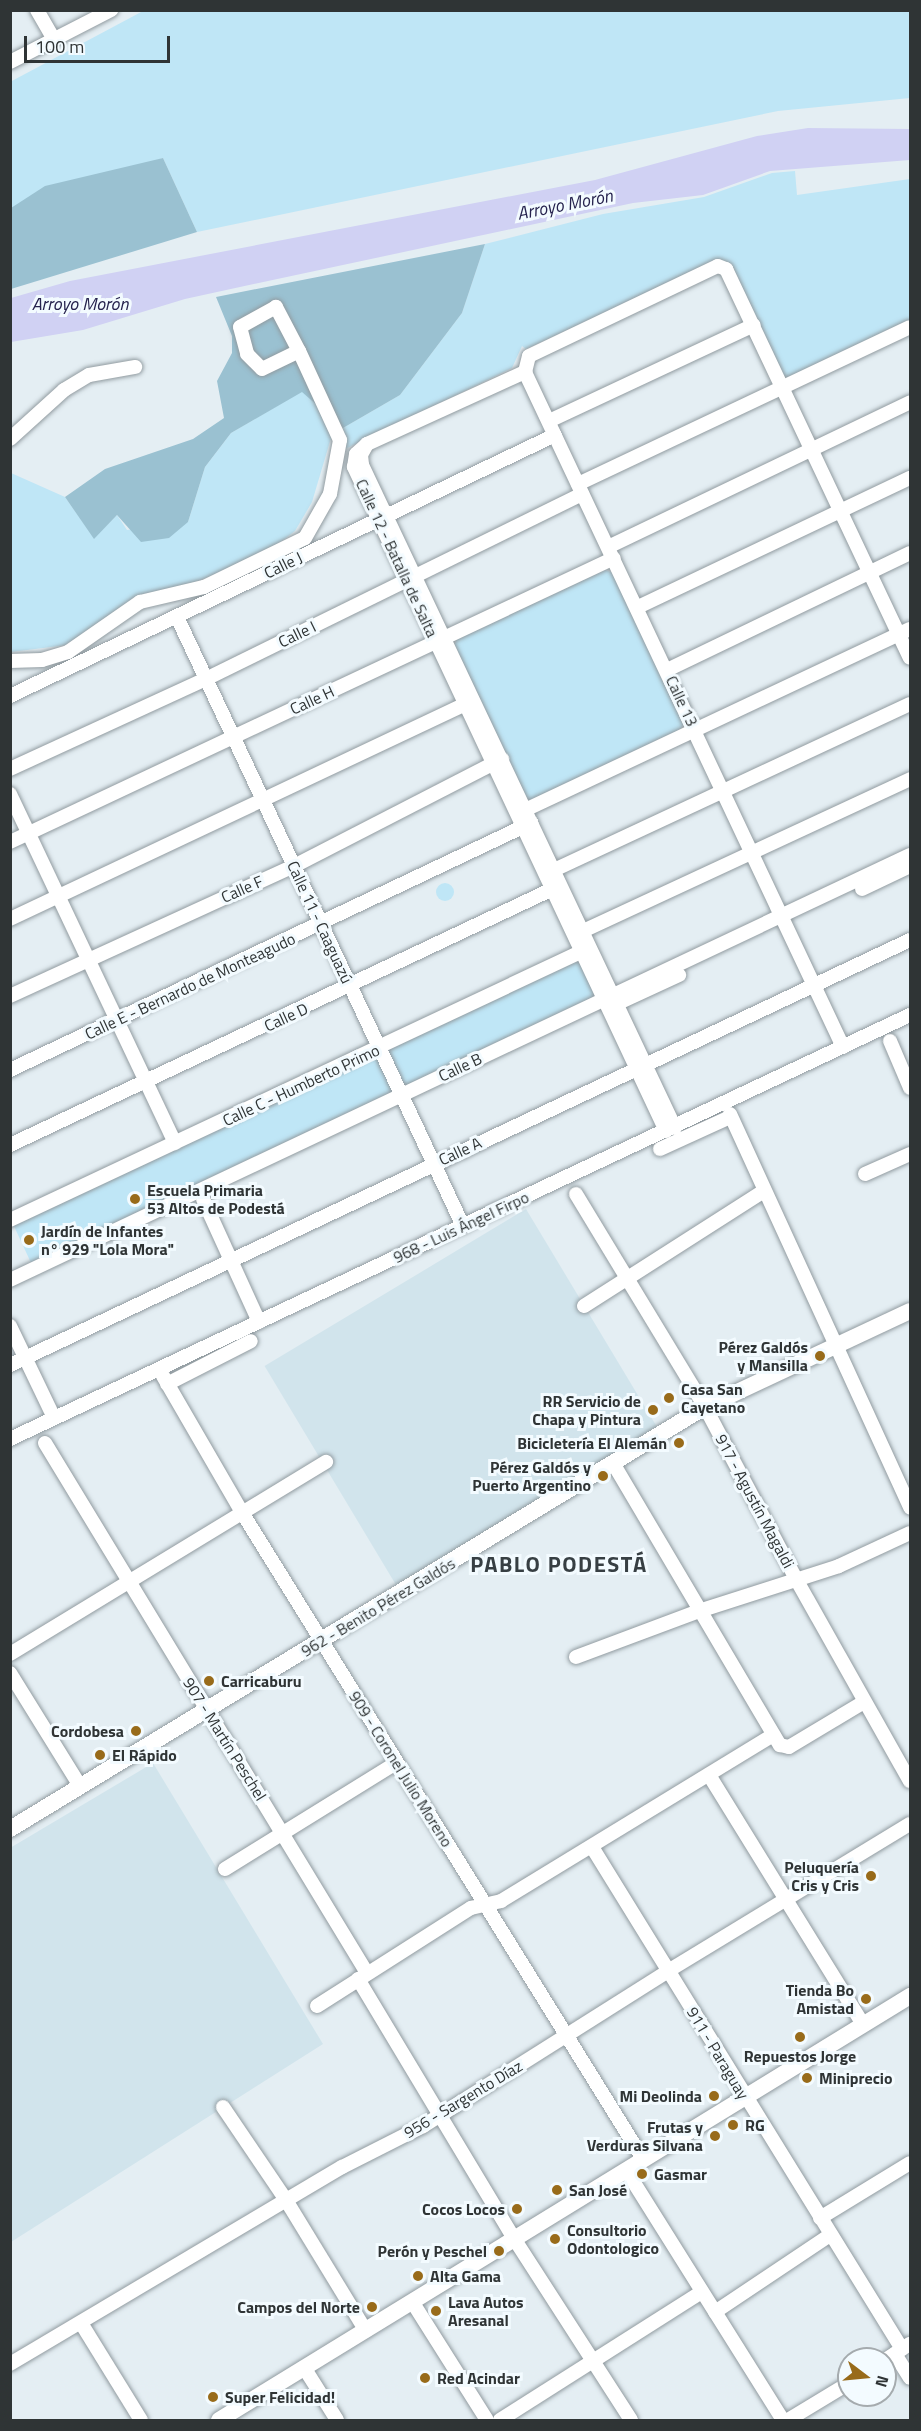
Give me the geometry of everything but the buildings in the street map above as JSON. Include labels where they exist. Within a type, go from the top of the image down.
[{"type":"main road","name":"962 - Benito Pérez Galdós","points":[[10,1829],[705,1407],[910,1311]]},
{"type":"main road","points":[[219,2421],[910,1996]]},
{"type":"street","points":[[37,10],[54,39]]},
{"type":"street","points":[[10,62],[111,10]]},
{"type":"street","points":[[525,372],[529,356],[718,266],[730,272],[870,572],[904,632],[910,658]]},
{"type":"street","points":[[10,661],[42,660],[68,652],[140,602],[204,587],[305,538],[330,494],[340,446],[298,351],[276,307],[240,327],[247,354],[262,369],[298,351]]},
{"type":"street","name":"Calle J","points":[[10,696],[384,516],[754,325]]},
{"type":"street","name":"Calle I","points":[[10,769],[206,679],[783,387],[910,327]]},
{"type":"street","points":[[10,439],[64,390],[81,380],[135,367]]},
{"type":"street","name":"Calle 13","points":[[525,372],[668,670],[723,793],[843,1047]]},
{"type":"street","name":"Calle 12 - Batalla de Salta","points":[[525,372],[367,444],[359,449],[353,462],[384,516],[671,1130]]},
{"type":"street","name":"Calle H","points":[[10,842],[441,640],[812,449],[910,402]]},
{"type":"street","points":[[638,607],[910,478]]},
{"type":"street","points":[[668,670],[910,553]]},
{"type":"street","name":"Calle 11 - Caaguazú","points":[[177,617],[463,1226]]},
{"type":"street","points":[[525,810],[904,632]]},
{"type":"street","points":[[10,919],[470,703]]},
{"type":"street","points":[[554,870],[910,704]]},
{"type":"street","name":"Calle 12 - Batalla de Salta","points":[[498,761],[525,810],[527,825],[554,870],[557,887],[583,931],[587,949]]},
{"type":"street","name":"Calle F","points":[[10,996],[294,866],[498,761]]},
{"type":"street","points":[[583,931],[910,779]]},
{"type":"street","points":[[10,795],[90,959],[174,1143]]},
{"type":"street","name":"Calle E - Bernardo de Monteagudo","points":[[10,1071],[527,825]]},
{"type":"street","name":"Calle B","points":[[784,920],[910,855]]},
{"type":"street","name":"Calle B","points":[[10,1280],[784,920],[910,866]]},
{"type":"street","name":"Calle D","points":[[10,1145],[350,987],[557,887]]},
{"type":"street","name":"Calle A","points":[[10,1365],[910,940]]},
{"type":"street","name":"Calle C - Humberto Primo","points":[[10,1221],[381,1049],[587,949]]},
{"type":"street","name":"968 - Luis Ángel Firpo","points":[[10,1438],[910,1016]]},
{"type":"street","points":[[890,1041],[910,1088]]},
{"type":"street","name":"Calle B","points":[[10,1290],[203,1199],[404,1098]]},
{"type":"street","points":[[660,1149],[730,1116],[910,1508]]},
{"type":"street","points":[[866,1174],[910,1154]]},
{"type":"street","points":[[584,1306],[764,1191]]},
{"type":"street","name":"917 - Agustín Magaldi","points":[[576,1194],[705,1407],[864,1702],[907,1765],[910,1781]]},
{"type":"street","points":[[203,1199],[259,1322]]},
{"type":"street","points":[[10,1326],[54,1418]]},
{"type":"street","name":"909 - Coronel Julio Moreno","points":[[252,1341],[165,1380],[243,1514],[643,2159]]},
{"type":"street","name":"907 - Martín Peschel","points":[[45,1443],[206,1711],[284,1834],[441,2114],[515,2240],[631,2421]]},
{"type":"street","points":[[10,1654],[326,1462]]},
{"type":"street","points":[[613,1463],[780,1745],[789,1747],[864,1702]]},
{"type":"street","points":[[576,1657],[699,1611],[856,1559],[910,1533]]},
{"type":"street","points":[[10,1673],[80,1786]]},
{"type":"street","points":[[317,2006],[471,1908],[501,1901],[773,1735]]},
{"type":"street","points":[[225,1869],[396,1763]]},
{"type":"street","points":[[709,1775],[863,2024]]},
{"type":"street","name":"956 - Sargento Díaz","points":[[10,2364],[286,2200],[441,2114],[668,1971],[910,1824]]},
{"type":"street","name":"911 - Paraguay","points":[[592,1846],[820,2218],[898,2352],[910,2378]]},
{"type":"street","points":[[223,2107],[286,2200],[366,2331]]},
{"type":"street","points":[[820,2218],[910,2163]]},
{"type":"street","points":[[626,2170],[785,2421],[805,2416],[837,2392]]},
{"type":"street","points":[[715,2312],[830,2235]]},
{"type":"street","points":[[500,2421],[595,2363],[702,2292]]},
{"type":"street","points":[[412,2303],[487,2421]]},
{"type":"street","points":[[81,2323],[141,2421]]},
{"type":"street","points":[[305,2369],[337,2421]]},
{"type":"shaded area","points":[[143,11],[910,11],[910,98],[778,111],[197,232],[163,158],[11,208],[10,82]]},
{"type":"shaded area","points":[[163,158],[197,232],[11,289],[11,208],[45,186]]},
{"type":"shaded area","points":[[795,171],[797,195],[910,179],[910,323],[789,378],[781,375],[718,261],[526,349],[522,346],[512,368],[345,449],[340,440],[343,428],[400,395],[462,313],[485,244],[603,214],[704,197],[772,173]]},
{"type":"shaded area","points":[[485,244],[462,313],[400,395],[343,428],[302,392],[231,433],[205,467],[188,522],[169,538],[141,542],[117,515],[94,539],[65,497],[105,469],[193,439],[224,418],[217,381],[232,353],[232,336],[216,297]]},
{"type":"shaded area","points":[[302,391],[322,409],[331,438],[312,502],[295,531],[262,556],[190,584],[133,599],[67,645],[11,652],[11,473],[65,497],[94,538],[117,515],[127,530],[188,522],[205,467],[231,433]]},
{"type":"shaded area","points":[[605,570],[614,573],[684,723],[679,732],[532,801],[525,799],[454,647],[457,639]]},
{"type":"shaded area","points":[[445,883],[451,886],[454,892],[451,898],[445,901],[439,898],[436,892],[439,886]]},
{"type":"shaded area","points":[[583,951],[605,999],[33,1266],[10,1218]]},
{"type":"shaded area","points":[[526,1209],[658,1429],[397,1586],[265,1366]]},
{"type":"shaded area","points":[[153,1763],[323,2044],[11,2242],[10,1848]]},
{"type":"water","name":"Arroyo Morón","points":[[808,128],[910,129],[910,160],[770,171],[703,195],[633,203],[185,299],[83,330],[11,342],[11,298],[70,281],[595,180],[757,136]]},
{"type":"place","name":"Escuela Primaria 53 Altos de Podestá","points":[[135,1199]]},
{"type":"place","name":"Jardín de Infantes n° 929 \"Lola Mora\"","points":[[29,1240]]},
{"type":"place","name":"Pérez Galdós y Mansilla","points":[[820,1356]]},
{"type":"place","name":"Casa San Cayetano","points":[[669,1398]]},
{"type":"place","name":"RR Servicio de Chapa y Pintura","points":[[653,1410]]},
{"type":"place","name":"Bicicletería El Alemán","points":[[679,1443]]},
{"type":"place","name":"Pérez Galdós y Puerto Argentino","points":[[603,1476]]},
{"type":"place","name":"Carricaburu","points":[[209,1681]]},
{"type":"place","name":"Cordobesa","points":[[136,1731]]},
{"type":"place","name":"El Rápido","points":[[100,1755]]},
{"type":"place","name":"Peluquería Cris y Cris","points":[[871,1876]]},
{"type":"place","name":"Tienda Bo Amistad","points":[[866,1999]]},
{"type":"place","name":"Repuestos Jorge","points":[[800,2037]]},
{"type":"place","name":"Miniprecio","points":[[807,2078]]},
{"type":"place","name":"Mi Deolinda","points":[[714,2096]]},
{"type":"place","name":"RG","points":[[733,2125]]},
{"type":"place","name":"Frutas y Verduras Silvana","points":[[715,2136]]},
{"type":"place","name":"Gasmar","points":[[642,2174]]},
{"type":"place","name":"San José","points":[[557,2190]]},
{"type":"place","name":"Cocos Locos","points":[[517,2209]]},
{"type":"place","name":"Consultorio Odontologico","points":[[555,2239]]},
{"type":"place","name":"Perón y Peschel","points":[[499,2251]]},
{"type":"place","name":"Alta Gama","points":[[418,2276]]},
{"type":"place","name":"Campos del Norte","points":[[372,2307]]},
{"type":"place","name":"Lava Autos Aresanal","points":[[436,2311]]},
{"type":"place","name":"Red Acindar","points":[[425,2378]]},
{"type":"place","name":"Super Felicidad!","points":[[213,2397]]},
{"type":"district","name":"PABLO PODESTÁ","points":[[559,1565]]}]
